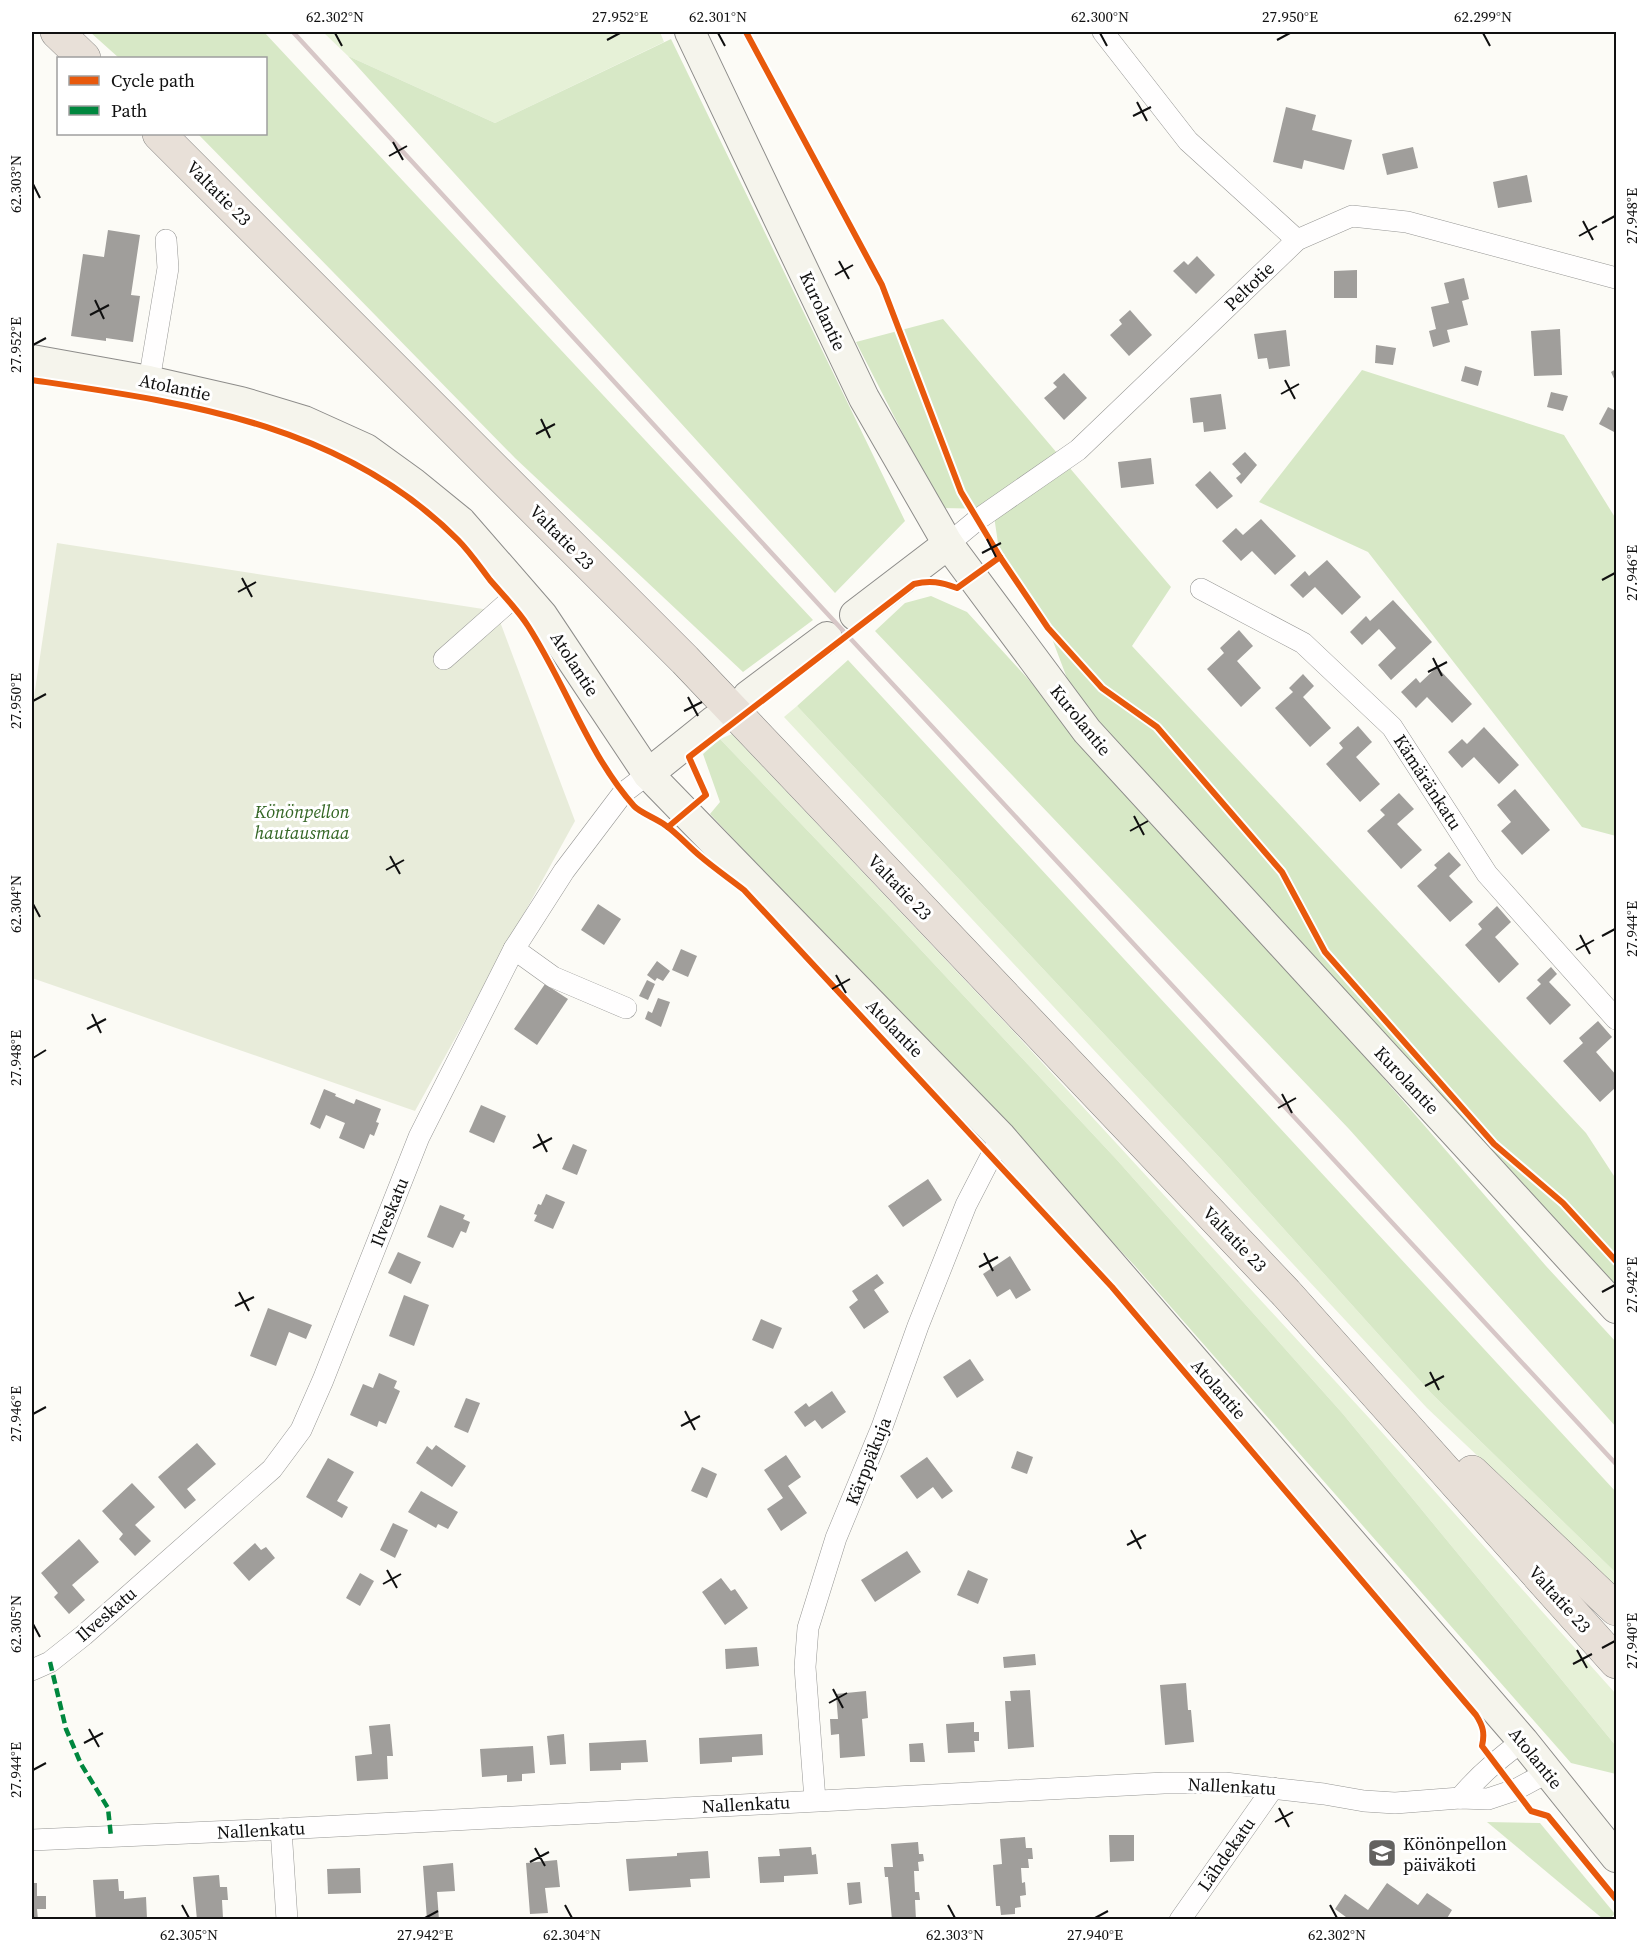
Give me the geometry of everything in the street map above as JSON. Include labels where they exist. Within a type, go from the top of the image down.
[{"type":"highway","points":[[57,32],[83,57]]},
{"type":"highway","name":"Valtatie 23","points":[[160,135],[685,660],[1286,1293],[1617,1662]]},
{"type":"highway","points":[[1286,1293],[1617,1609]]},
{"type":"street","name":"Kurolantie","points":[[690,32],[864,398],[948,544],[1087,731],[1617,1308]]},
{"type":"street","points":[[1103,32],[1188,141],[1297,240]]},
{"type":"street","name":"Peltotie","points":[[948,544],[977,520],[1078,450],[1297,240],[1352,216],[1407,222],[1617,278]]},
{"type":"street","points":[[149,381],[168,268],[166,240]]},
{"type":"street","name":"Atolantie","points":[[32,360],[149,381],[241,402],[304,421],[366,449],[461,522],[542,615],[648,774],[1001,1137],[1523,1741],[1617,1857]]},
{"type":"street","points":[[855,615],[948,544]]},
{"type":"street","name":"Kämäränkatu","points":[[1202,589],[1303,643],[1392,727],[1487,874],[1617,1019]]},
{"type":"street","points":[[444,659],[522,590]]},
{"type":"street","points":[[748,696],[827,637]]},
{"type":"street","name":"Ilveskatu","points":[[32,1670],[50,1662],[84,1635],[273,1469],[301,1430],[419,1137],[514,950],[564,871],[623,793],[714,721]]},
{"type":"street","points":[[514,950],[553,977],[626,1008]]},
{"type":"street","name":"Kärppäkuja","points":[[814,1800],[805,1667],[808,1628],[836,1538],[882,1427],[966,1205],[1001,1137]]},
{"type":"street","points":[[1460,1798],[1476,1778],[1523,1741]]},
{"type":"street","name":"Nallenkatu","points":[[32,1840],[1164,1784],[1225,1783],[1364,1802],[1488,1799],[1515,1790],[1548,1772]]},
{"type":"street","name":"Lähdekatu","points":[[1180,1920],[1273,1788]]},
{"type":"street","points":[[281,1829],[288,1920]]},
{"type":"green space","points":[[90,32],[264,32],[813,620],[743,672],[515,458],[199,135],[267,135],[267,57],[118,57]]},
{"type":"green space","points":[[323,32],[660,32],[664,42],[495,123],[348,56]]},
{"type":"green space","points":[[671,39],[905,521],[835,593],[348,56],[495,123]]},
{"type":"green space","points":[[943,319],[1171,587],[1132,646],[1586,1133],[1616,1179],[1616,1289],[1087,731],[1048,628],[1000,557],[993,509],[941,508],[856,342]]},
{"type":"green space","points":[[1362,370],[1564,435],[1616,519],[1616,836],[1582,827],[1368,552],[1259,502]]},
{"type":"green space","name":"Könönpellon hautausmaa","points":[[57,543],[496,611],[575,821],[415,1111],[32,978],[32,710]]},
{"type":"green space","points":[[931,596],[967,612],[1231,902],[1546,1266],[1616,1342],[1616,1427],[1349,1129],[875,631],[905,603]]},
{"type":"green space","points":[[848,660],[1616,1492],[1616,1573],[1432,1394],[1221,1159],[797,706]]},
{"type":"green space","points":[[797,706],[1221,1159],[1432,1394],[1616,1573],[1616,1587],[1427,1408],[784,717]]},
{"type":"green space","points":[[732,734],[1013,1031],[1370,1419],[1616,1694],[1616,1746],[1343,1414],[1117,1160],[720,739]]},
{"type":"green space","points":[[720,739],[1117,1160],[1343,1414],[1616,1746],[1616,1774],[1571,1763],[1135,1266],[710,814],[720,802],[703,754]]},
{"type":"green space","points":[[1487,1822],[1540,1823],[1615,1914],[1609,1919],[1603,1919]]},
{"type":"building","points":[[1286,107],[1316,115],[1312,130],[1352,140],[1344,170],[1304,160],[1302,169],[1273,162]]},
{"type":"building","points":[[1413,147],[1418,168],[1387,175],[1382,154]]},
{"type":"building","points":[[1527,175],[1532,202],[1498,208],[1493,182]]},
{"type":"building","points":[[108,230],[140,235],[131,295],[140,296],[133,342],[71,336],[83,254],[104,257]]},
{"type":"building","points":[[1197,256],[1215,275],[1196,294],[1173,271],[1184,261],[1188,265]]},
{"type":"building","points":[[1357,270],[1357,298],[1334,298],[1334,271]]},
{"type":"building","points":[[1464,278],[1469,299],[1462,301],[1468,325],[1447,330],[1450,342],[1433,347],[1429,331],[1436,329],[1431,307],[1449,303],[1444,283]]},
{"type":"building","points":[[1130,310],[1152,335],[1129,356],[1110,335],[1122,324],[1119,320]]},
{"type":"building","points":[[1560,329],[1562,375],[1534,376],[1531,331]]},
{"type":"building","points":[[1286,330],[1290,366],[1269,369],[1267,358],[1258,359],[1254,334]]},
{"type":"building","points":[[1376,345],[1396,348],[1393,365],[1375,363]]},
{"type":"building","points":[[1465,366],[1482,371],[1478,386],[1461,381]]},
{"type":"building","points":[[1616,369],[1616,383],[1611,372]]},
{"type":"building","points":[[1064,373],[1087,398],[1064,420],[1044,398],[1057,387],[1053,383]]},
{"type":"building","points":[[1551,392],[1568,396],[1563,411],[1547,407]]},
{"type":"building","points":[[1221,394],[1226,429],[1204,432],[1203,422],[1193,423],[1190,398]]},
{"type":"building","points":[[1608,407],[1616,411],[1616,433],[1599,424]]},
{"type":"building","points":[[1245,452],[1257,465],[1241,484],[1236,478],[1241,474],[1232,464]]},
{"type":"building","points":[[1151,458],[1154,484],[1121,488],[1118,462]]},
{"type":"building","points":[[1210,471],[1233,496],[1217,509],[1195,485]]},
{"type":"building","points":[[1261,519],[1296,556],[1275,575],[1252,551],[1241,561],[1222,541],[1236,528],[1243,535]]},
{"type":"building","points":[[1327,560],[1361,597],[1342,615],[1315,587],[1303,598],[1290,585],[1305,571],[1309,576]]},
{"type":"building","points":[[1393,600],[1432,642],[1391,680],[1378,665],[1396,648],[1379,629],[1362,645],[1350,632],[1366,616],[1370,621]]},
{"type":"building","points":[[1239,630],[1253,646],[1237,661],[1261,688],[1241,707],[1207,669],[1224,653],[1220,648]]},
{"type":"building","points":[[1437,667],[1472,704],[1452,723],[1427,697],[1416,708],[1401,692],[1416,678],[1420,683]]},
{"type":"building","points":[[1303,674],[1314,686],[1303,697],[1331,728],[1310,747],[1275,708],[1293,692],[1289,688]]},
{"type":"building","points":[[1358,726],[1372,742],[1356,757],[1380,784],[1360,802],[1326,764],[1343,748],[1339,743]]},
{"type":"building","points":[[1484,727],[1519,765],[1499,784],[1474,757],[1462,768],[1448,752],[1462,739],[1467,744]]},
{"type":"building","points":[[1515,789],[1550,830],[1522,855],[1501,831],[1511,822],[1497,805]]},
{"type":"building","points":[[1399,793],[1414,809],[1397,824],[1422,850],[1401,869],[1367,831],[1385,815],[1380,810]]},
{"type":"building","points":[[1449,852],[1461,865],[1449,876],[1473,902],[1450,922],[1417,886],[1437,868],[1434,865]]},
{"type":"building","points":[[598,904],[621,919],[604,945],[581,930]]},
{"type":"building","points":[[1497,906],[1511,922],[1495,937],[1519,964],[1499,983],[1465,945],[1482,929],[1478,924]]},
{"type":"building","points":[[681,949],[697,956],[688,977],[672,970]]},
{"type":"building","points":[[657,961],[670,971],[663,981],[657,978],[655,981],[647,975]]},
{"type":"building","points":[[1551,967],[1557,974],[1549,982],[1571,1005],[1550,1025],[1526,998],[1541,984],[1537,980]]},
{"type":"building","points":[[647,980],[655,984],[648,1000],[639,996]]},
{"type":"building","points":[[545,984],[568,999],[537,1045],[514,1029]]},
{"type":"building","points":[[658,998],[670,1002],[661,1027],[645,1019],[648,1011],[652,1013]]},
{"type":"building","points":[[1598,1021],[1612,1037],[1596,1052],[1616,1075],[1616,1087],[1600,1102],[1563,1061],[1583,1043],[1579,1038]]},
{"type":"building","points":[[324,1089],[354,1104],[356,1099],[381,1109],[374,1136],[370,1134],[364,1149],[339,1138],[345,1123],[326,1115],[320,1129],[310,1124]]},
{"type":"building","points":[[481,1105],[506,1116],[494,1143],[469,1132]]},
{"type":"building","points":[[573,1144],[587,1150],[577,1175],[562,1169]]},
{"type":"building","points":[[928,1179],[942,1200],[903,1227],[888,1206]]},
{"type":"building","points":[[546,1194],[565,1202],[553,1229],[534,1221],[538,1204],[541,1205]]},
{"type":"building","points":[[440,1205],[465,1215],[463,1219],[470,1222],[466,1233],[461,1231],[453,1248],[427,1237]]},
{"type":"building","points":[[398,1252],[421,1262],[411,1284],[388,1273]]},
{"type":"building","points":[[1010,1256],[1031,1290],[1016,1299],[1010,1289],[997,1297],[983,1274]]},
{"type":"building","points":[[877,1274],[884,1283],[874,1290],[889,1312],[864,1329],[849,1307],[858,1300],[852,1291]]},
{"type":"building","points":[[404,1295],[429,1305],[414,1346],[389,1336]]},
{"type":"building","points":[[268,1308],[312,1325],[306,1339],[289,1332],[276,1366],[250,1356]]},
{"type":"building","points":[[761,1319],[782,1328],[773,1349],[752,1340]]},
{"type":"building","points":[[970,1359],[984,1380],[957,1398],[943,1377]]},
{"type":"building","points":[[379,1373],[397,1381],[394,1388],[400,1391],[386,1424],[379,1421],[377,1427],[350,1415],[363,1384],[373,1388]]},
{"type":"building","points":[[832,1391],[846,1412],[822,1429],[815,1420],[805,1427],[794,1412],[806,1403],[809,1407]]},
{"type":"building","points":[[466,1398],[480,1403],[468,1433],[454,1427]]},
{"type":"building","points":[[197,1443],[216,1464],[187,1489],[196,1500],[185,1509],[158,1477]]},
{"type":"building","points":[[436,1445],[466,1466],[452,1487],[416,1463],[427,1446],[432,1450]]},
{"type":"building","points":[[1017,1451],[1033,1457],[1027,1474],[1011,1468]]},
{"type":"building","points":[[786,1455],[801,1477],[788,1486],[807,1513],[781,1531],[767,1509],[783,1498],[764,1470]]},
{"type":"building","points":[[927,1457],[953,1491],[942,1499],[933,1487],[917,1499],[900,1476]]},
{"type":"building","points":[[328,1458],[354,1472],[337,1501],[348,1507],[342,1518],[306,1497]]},
{"type":"building","points":[[702,1467],[717,1474],[707,1498],[691,1491]]},
{"type":"building","points":[[132,1483],[155,1507],[135,1525],[151,1541],[135,1556],[119,1539],[123,1534],[102,1511]]},
{"type":"building","points":[[421,1491],[458,1512],[448,1529],[438,1524],[436,1528],[408,1512]]},
{"type":"building","points":[[393,1523],[408,1530],[395,1558],[380,1550]]},
{"type":"building","points":[[79,1539],[99,1562],[72,1585],[85,1600],[69,1614],[54,1597],[58,1593],[41,1573]]},
{"type":"building","points":[[255,1543],[261,1550],[266,1547],[275,1558],[249,1581],[233,1563]]},
{"type":"building","points":[[907,1551],[921,1572],[875,1602],[861,1580]]},
{"type":"building","points":[[968,1570],[988,1579],[978,1604],[957,1595]]},
{"type":"building","points":[[360,1573],[374,1581],[360,1606],[346,1598]]},
{"type":"building","points":[[721,1578],[731,1591],[735,1589],[748,1608],[725,1625],[702,1592]]},
{"type":"building","points":[[757,1647],[759,1666],[726,1669],[725,1649]]},
{"type":"building","points":[[1035,1654],[1036,1665],[1004,1668],[1003,1657]]},
{"type":"building","points":[[1186,1683],[1194,1742],[1165,1745],[1160,1685]]},
{"type":"building","points":[[1030,1690],[1034,1747],[1008,1749],[1005,1701],[1011,1701],[1010,1691]]},
{"type":"building","points":[[866,1691],[868,1718],[862,1719],[865,1756],[840,1758],[839,1734],[831,1735],[830,1719],[838,1719],[836,1694]]},
{"type":"building","points":[[974,1722],[974,1732],[979,1732],[979,1741],[974,1741],[975,1752],[948,1753],[946,1724]]},
{"type":"building","points":[[390,1724],[393,1756],[387,1756],[388,1779],[357,1781],[355,1756],[372,1754],[369,1726]]},
{"type":"building","points":[[564,1734],[566,1764],[550,1765],[547,1736]]},
{"type":"building","points":[[762,1734],[763,1755],[732,1757],[732,1762],[700,1764],[699,1738]]},
{"type":"building","points":[[646,1740],[648,1762],[621,1763],[621,1770],[590,1771],[589,1743]]},
{"type":"building","points":[[923,1743],[925,1762],[910,1762],[909,1744]]},
{"type":"building","points":[[533,1746],[535,1773],[522,1774],[522,1781],[507,1782],[507,1775],[482,1777],[480,1749]]},
{"type":"building","points":[[1109,1835],[1134,1835],[1134,1861],[1110,1862]]},
{"type":"building","points":[[1025,1837],[1026,1848],[1032,1848],[1033,1859],[1028,1859],[1029,1868],[1021,1868],[1026,1895],[1020,1896],[1021,1907],[1015,1908],[1015,1914],[1001,1915],[1000,1906],[996,1906],[993,1865],[1002,1864],[1000,1839]]},
{"type":"building","points":[[918,1842],[919,1854],[923,1854],[924,1861],[918,1862],[919,1871],[914,1871],[915,1892],[919,1892],[920,1900],[915,1900],[916,1920],[892,1920],[888,1877],[885,1877],[884,1867],[893,1867],[891,1844]]},
{"type":"building","points":[[811,1847],[812,1855],[816,1854],[818,1874],[784,1876],[784,1882],[760,1883],[758,1857],[780,1856],[779,1849]]},
{"type":"building","points":[[708,1851],[710,1878],[690,1879],[691,1887],[629,1891],[626,1859],[677,1856],[677,1853]]},
{"type":"building","points":[[557,1860],[560,1887],[545,1888],[548,1913],[530,1914],[526,1863]]},
{"type":"building","points":[[453,1863],[455,1891],[437,1892],[439,1920],[427,1920],[423,1866]]},
{"type":"building","points":[[360,1868],[361,1893],[328,1894],[327,1869]]},
{"type":"building","points":[[219,1875],[220,1887],[227,1887],[228,1900],[222,1900],[223,1918],[197,1920],[193,1877]]},
{"type":"building","points":[[118,1879],[119,1891],[124,1891],[124,1899],[146,1897],[147,1919],[96,1920],[93,1880]]},
{"type":"building","points":[[860,1882],[862,1903],[849,1905],[847,1883]]},
{"type":"building","points":[[32,1883],[37,1883],[37,1896],[46,1896],[46,1909],[37,1909],[38,1920],[32,1920]]},
{"type":"building","points":[[1387,1883],[1418,1905],[1427,1893],[1452,1910],[1446,1920],[1350,1920],[1335,1909],[1345,1894],[1368,1910]]},
{"type":"railway","points":[[293,32],[823,609],[1616,1464]]},
{"type":"marked path","points":[[50,1662],[66,1729],[81,1764],[108,1808],[111,1837]]},
{"type":"cycle path","points":[[746,32],[882,285],[961,492],[1000,557],[1048,628],[1102,688],[1157,727],[1282,872],[1325,952],[1494,1144],[1563,1203],[1616,1261]]},
{"type":"cycle path","points":[[32,380],[147,398],[204,410],[259,425],[313,444],[364,469],[413,500],[458,540],[528,626],[590,742],[618,786],[634,806],[670,829],[744,890],[1112,1287],[1476,1715],[1483,1730],[1482,1746],[1531,1811],[1548,1816],[1616,1899]]},
{"type":"cycle path","points":[[668,827],[706,795],[689,757],[914,584],[936,582],[957,588],[1000,557]]},
{"type":"place","name":"Könönpellon päiväkoti","points":[[1382,1853]]}]
